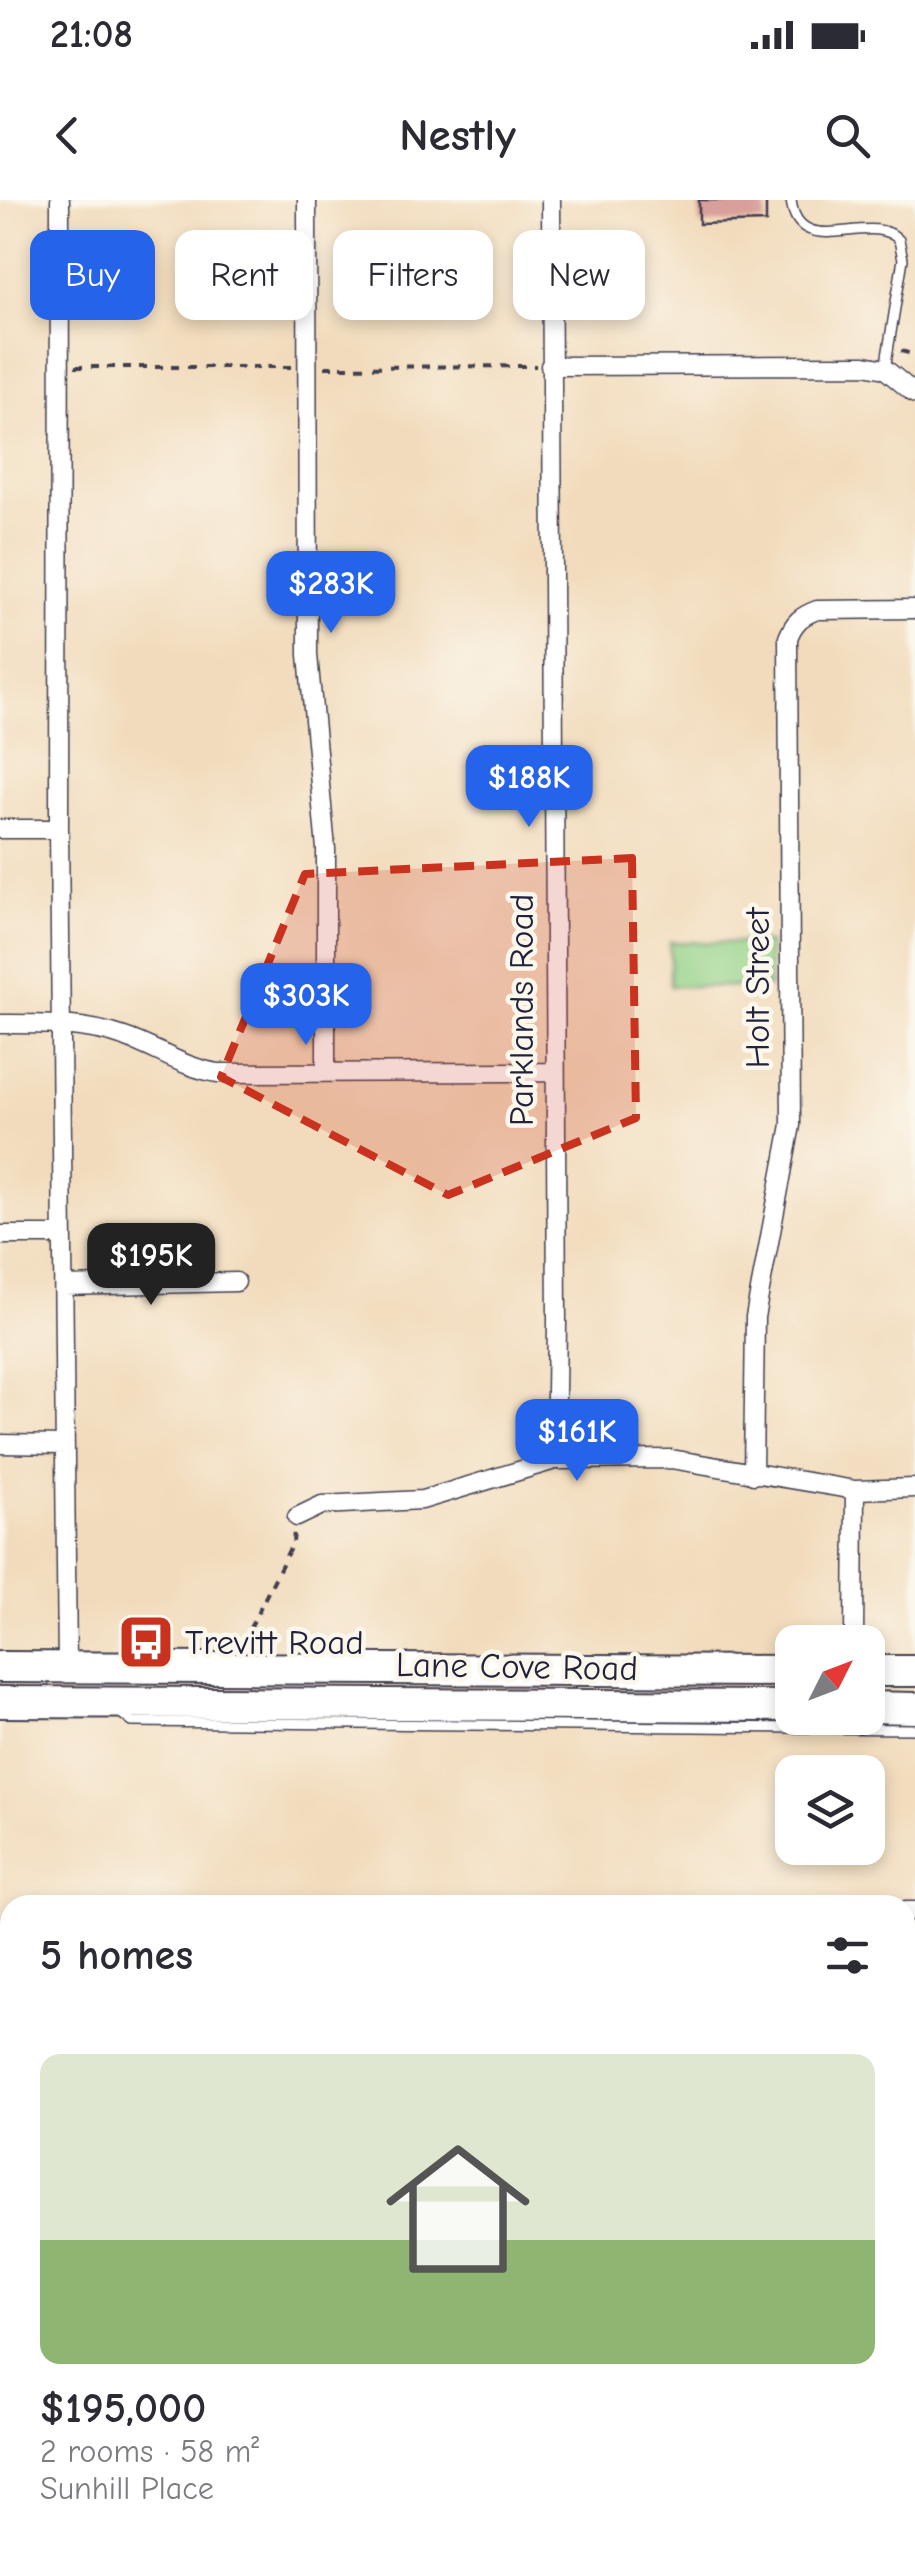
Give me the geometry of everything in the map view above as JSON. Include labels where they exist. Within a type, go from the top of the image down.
[{"type":"highway","name":"Lane Cove Road","points":[[0,1667],[775,1671]]},
{"type":"highway","points":[[885,1671],[915,1671]]},
{"type":"highway","name":"Lane Cove Road","points":[[0,1702],[775,1706]]},
{"type":"highway","points":[[885,1707],[915,1708]]},
{"type":"street","points":[[60,200],[59,830],[66,1668]]},
{"type":"street","points":[[307,200],[308,655],[326,848],[326,1071]]},
{"type":"street","name":"Parklands Road","points":[[551,200],[555,1460]]},
{"type":"street","points":[[550,366],[866,365],[884,369],[915,394]]},
{"type":"street","name":"Holt Street","points":[[753,1475],[755,1317],[791,1125],[788,638],[792,625],[817,610],[915,609]]},
{"type":"street","points":[[0,829],[59,830]]},
{"type":"street","points":[[0,1024],[62,1024],[126,1037],[202,1070],[554,1072]]},
{"type":"street","points":[[0,1235],[63,1235]]},
{"type":"street","points":[[64,1286],[236,1282]]},
{"type":"street","points":[[0,1444],[64,1444]]},
{"type":"street","points":[[297,1517],[322,1505],[422,1500],[555,1460],[671,1459],[855,1490],[915,1488]]},
{"type":"street","points":[[854,1625],[855,1490]]},
{"type":"lane","points":[[792,200],[798,222],[810,230],[888,231],[899,240],[902,259],[884,369]]},
{"type":"lane","points":[[112,1701],[119,1713],[132,1722],[915,1729]]},
{"type":"path","points":[[243,1642],[292,1542],[297,1517]]},
{"type":"highlighted area","points":[[632,858],[636,1118],[448,1195],[221,1077],[305,874]]},
{"type":"green space","points":[[670,942],[769,943],[769,987],[670,986]]},
{"type":"building","points":[[699,200],[766,200],[766,222],[699,224]]},
{"type":"place","name":"Trevitt Road","points":[[146,1642]]}]
